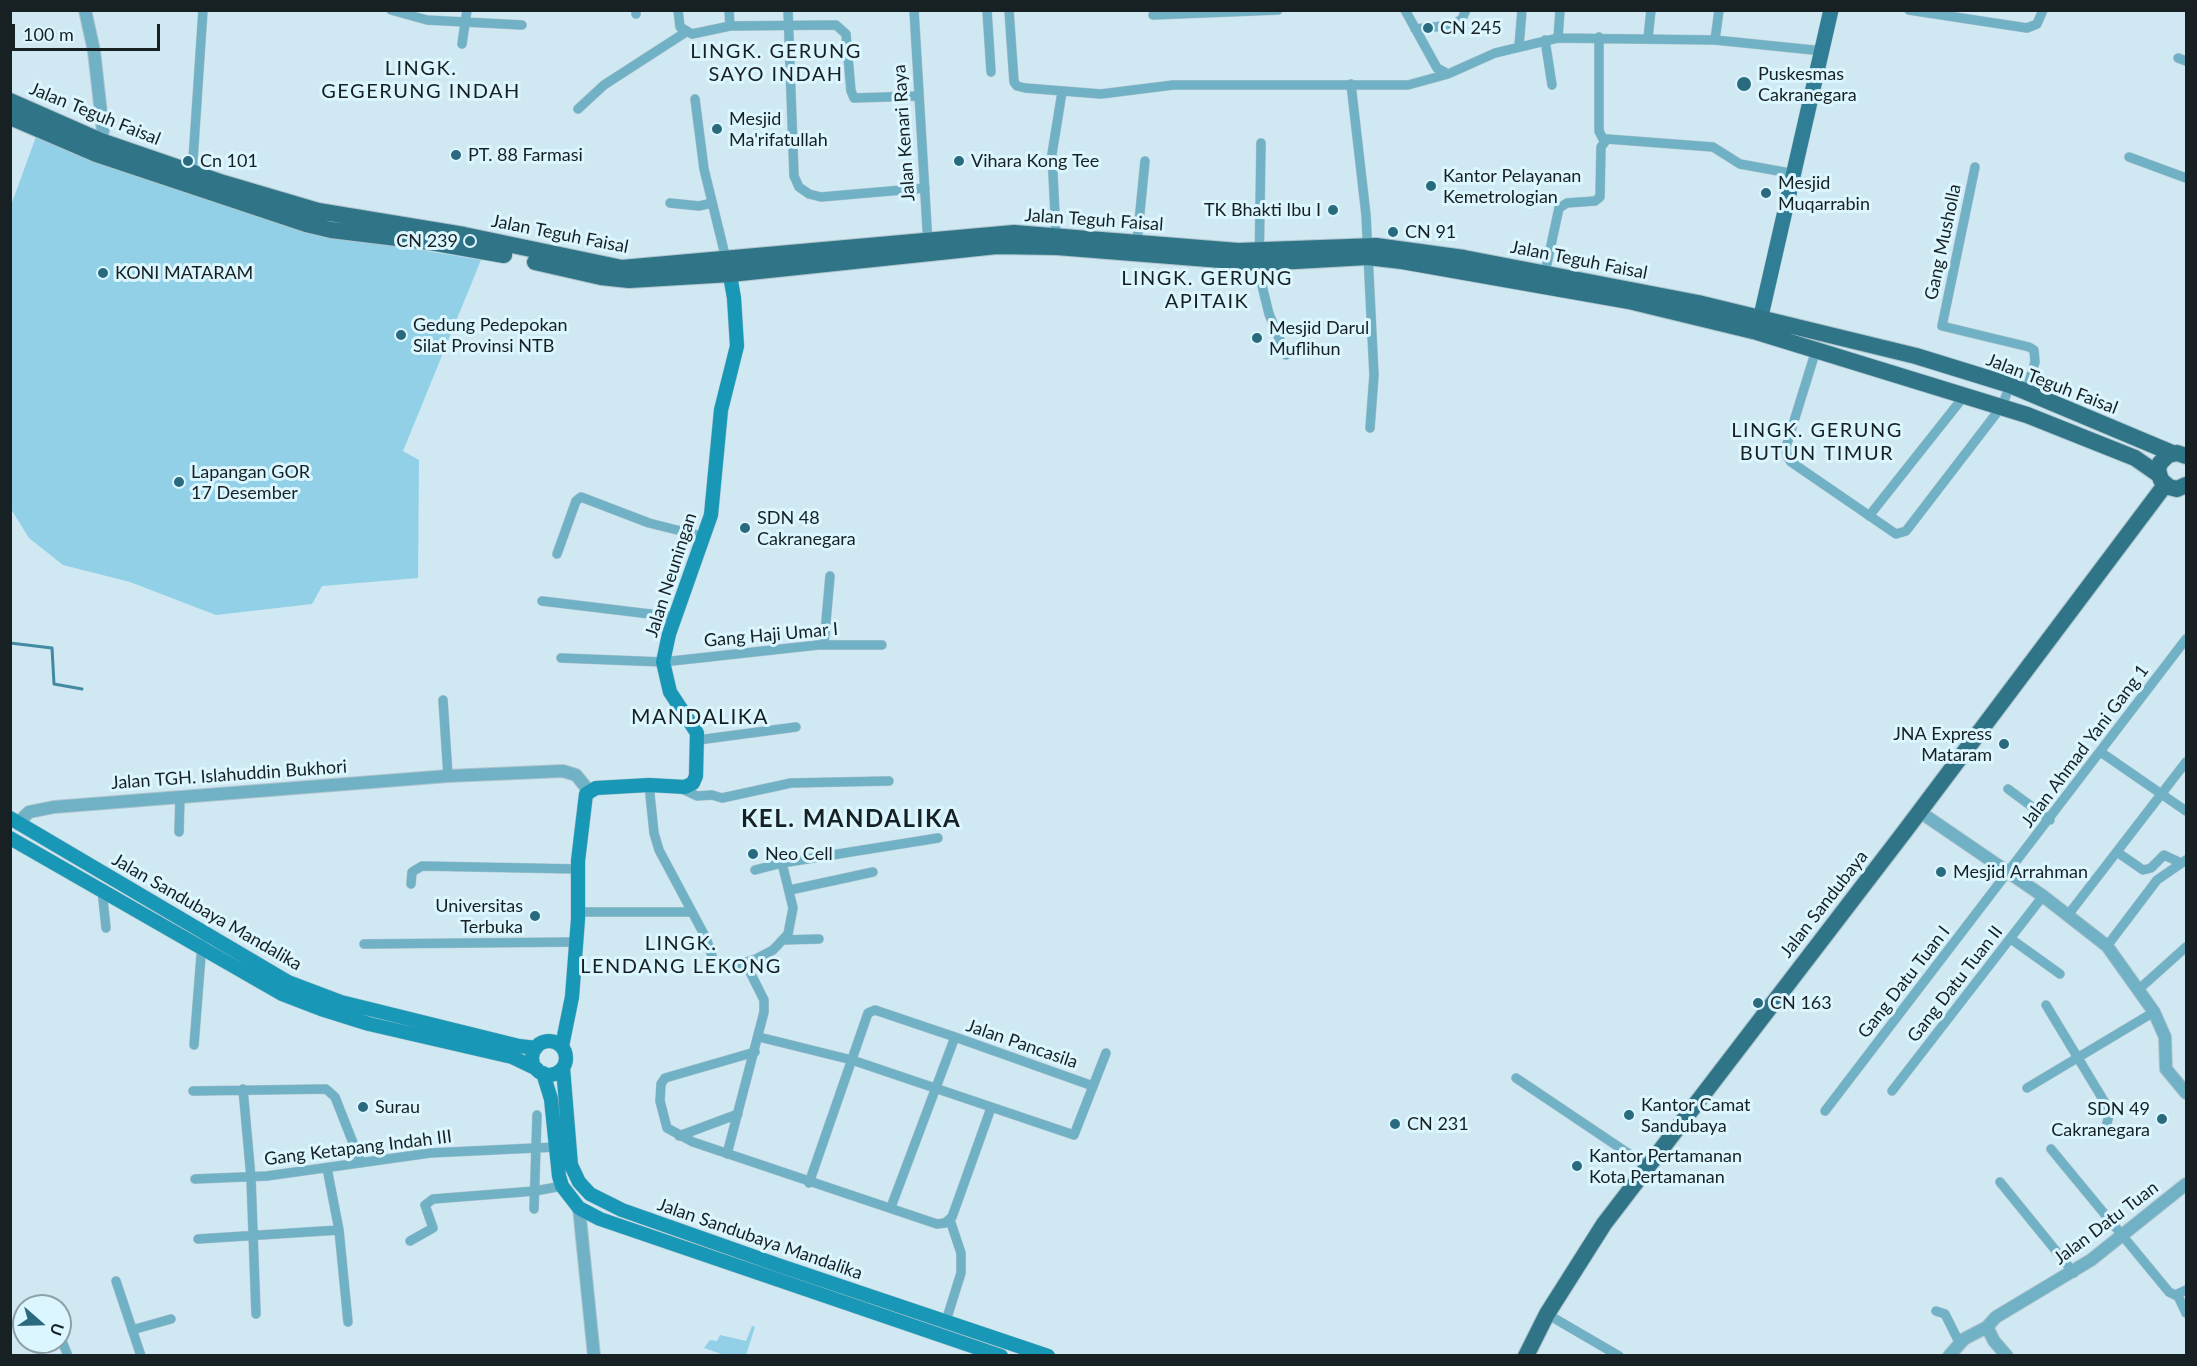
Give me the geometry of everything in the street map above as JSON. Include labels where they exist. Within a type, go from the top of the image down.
[{"type":"highway","name":"Jalan Teguh Faisal","points":[[10,101],[98,147]]},
{"type":"highway","name":"Jalan Teguh Faisal","points":[[10,117],[273,206],[331,230],[430,242],[495,253],[601,277],[658,280],[728,267],[928,246],[1014,233],[1137,242],[1259,257]]},
{"type":"highway","name":"Jalan Teguh Faisal","points":[[928,246],[1031,246],[1259,257],[1400,248],[1545,273],[1698,303],[1815,350],[2002,406],[2135,458],[2162,479]]},
{"type":"highway","name":"Jalan Teguh Faisal","points":[[1367,251],[1759,326],[1791,324],[1916,356],[2018,388],[2179,455]]},
{"type":"highway","points":[[1908,377],[1916,356]]},
{"type":"highway","name":"Jalan Sandubaya","points":[[1526,1356],[1547,1314],[1587,1250],[1647,1166],[1920,812],[2162,479],[2160,463],[2179,455]]},
{"type":"highway","points":[[2162,479],[2177,489],[2186,486]]},
{"type":"main road","points":[[1759,326],[1831,10]]},
{"type":"main road","name":"Jalan Neuningan","points":[[698,740],[693,725],[670,692],[663,662],[675,617],[705,537],[712,504],[723,398],[736,352],[728,267]]},
{"type":"main road","points":[[10,838],[102,890],[161,927],[201,946],[282,994],[321,1010],[408,1034],[512,1057],[540,1071],[557,1073],[566,1061],[562,1046],[572,997],[584,800],[589,791],[596,788],[649,785],[680,788],[690,785],[695,779],[698,740]]},
{"type":"main road","name":"Jalan Sandubaya Mandalika","points":[[14,821],[262,969],[318,995],[519,1046],[536,1047]]},
{"type":"main road","points":[[562,1046],[549,1040],[536,1047],[533,1062],[540,1071],[551,1099],[562,1186],[579,1208],[600,1219],[659,1239],[785,1275],[1001,1356]]},
{"type":"main road","name":"Jalan Sandubaya Mandalika","points":[[563,1068],[569,1156],[579,1182],[590,1194],[608,1205],[785,1275],[946,1322],[1041,1354]]},
{"type":"main road","points":[[659,1239],[663,1225]]},
{"type":"street","points":[[85,10],[95,63],[103,131],[98,147]]},
{"type":"street","points":[[191,180],[203,10]]},
{"type":"street","points":[[391,10],[427,20],[522,25]]},
{"type":"street","points":[[462,44],[467,23],[467,10]]},
{"type":"street","points":[[678,10],[680,25],[686,32],[694,34],[730,26],[830,24],[844,29],[847,39],[851,91],[854,98],[919,96]]},
{"type":"street","points":[[729,10],[730,26]]},
{"type":"street","points":[[788,10],[794,176],[799,187],[809,194],[821,197],[925,188]]},
{"type":"street","name":"Jalan Kenari Raya","points":[[914,10],[928,246]]},
{"type":"street","points":[[987,10],[991,72]]},
{"type":"street","points":[[1009,10],[1014,84],[1018,87],[1101,94],[1173,85],[1416,84],[1448,74],[1495,53],[1558,38],[1715,40],[1823,51]]},
{"type":"street","points":[[1153,15],[1278,10]]},
{"type":"street","points":[[1405,10],[1437,68],[1448,74]]},
{"type":"street","points":[[1415,29],[1453,25],[1462,19],[1466,10]]},
{"type":"street","points":[[1519,46],[1522,10]]},
{"type":"street","points":[[1558,38],[1560,10]]},
{"type":"street","points":[[1648,38],[1651,10]]},
{"type":"street","points":[[1715,40],[1719,10]]},
{"type":"street","points":[[1909,10],[1966,14],[2028,28],[2039,21],[2043,10]]},
{"type":"street","points":[[578,109],[604,86],[686,32]]},
{"type":"street","points":[[1545,273],[1561,206],[1569,203],[1595,201],[1600,197],[1603,142],[1599,124],[1599,37]]},
{"type":"street","points":[[1545,40],[1552,85]]},
{"type":"street","points":[[1351,84],[1367,251],[1374,375],[1370,428]]},
{"type":"street","points":[[1056,235],[1052,154],[1062,92]]},
{"type":"street","points":[[695,99],[699,145],[728,267]]},
{"type":"street","points":[[1603,142],[1610,139],[1713,147],[1740,165],[1795,174]]},
{"type":"street","points":[[1261,143],[1262,198],[1259,257],[1267,306],[1286,355]]},
{"type":"street","points":[[2128,157],[2187,178]]},
{"type":"street","points":[[1137,242],[1144,161]]},
{"type":"street","name":"Gang Musholla","points":[[1975,167],[1942,324],[1946,328],[2029,347],[2034,351],[2036,362],[2018,388]]},
{"type":"street","points":[[670,203],[702,206],[712,203]]},
{"type":"street","points":[[1815,350],[1786,447],[1786,454],[1791,462],[1893,533],[1900,534],[1906,531],[2018,388]]},
{"type":"street","points":[[1869,516],[1965,395]]},
{"type":"street","points":[[557,554],[576,501],[581,497],[649,523],[705,537]]},
{"type":"street","points":[[824,644],[830,576]]},
{"type":"street","points":[[542,601],[675,617]]},
{"type":"street","name":"Jalan Ahmad Yani Gang 1","points":[[2009,872],[2187,639]]},
{"type":"street","name":"Gang Haji Umar I","points":[[561,658],[663,662],[824,644],[882,645]]},
{"type":"street","points":[[2177,652],[2187,659]]},
{"type":"street","points":[[443,700],[448,776]]},
{"type":"street","points":[[698,740],[796,727]]},
{"type":"street","points":[[2102,753],[2187,811]]},
{"type":"street","points":[[2068,915],[2187,762]]},
{"type":"street","name":"Jalan TGH. Islahuddin Bukhori","points":[[14,821],[29,812],[47,808],[448,776],[563,771],[576,775],[589,791]]},
{"type":"street","points":[[680,788],[697,796],[714,795],[721,798],[791,783],[888,781]]},
{"type":"street","points":[[649,785],[656,842],[708,943],[716,968],[730,968],[756,959],[783,940],[791,928],[794,915],[782,862]]},
{"type":"street","points":[[2008,789],[2050,820]]},
{"type":"street","points":[[180,797],[180,832]]},
{"type":"street","points":[[1920,812],[2043,896],[2107,946],[2154,1012],[2165,1037],[2166,1069],[2187,1093]]},
{"type":"street","points":[[755,870],[782,862],[938,838]]},
{"type":"street","points":[[2117,852],[2143,870],[2151,868],[2164,855],[2184,861]]},
{"type":"street","points":[[2107,946],[2157,880],[2184,861]]},
{"type":"street","points":[[411,884],[412,872],[422,866],[578,870]]},
{"type":"street","points":[[790,890],[873,872]]},
{"type":"street","name":"Gang Datu Tuan I","points":[[1825,1111],[2009,872]]},
{"type":"street","points":[[102,890],[105,928]]},
{"type":"street","name":"Gang Datu Tuan II","points":[[1892,1091],[2043,896]]},
{"type":"street","points":[[578,912],[692,912]]},
{"type":"street","points":[[194,1045],[203,932]]},
{"type":"street","points":[[783,940],[819,939]]},
{"type":"street","points":[[2011,939],[2060,974]]},
{"type":"street","points":[[364,944],[576,942]]},
{"type":"street","points":[[2138,990],[2187,947]]},
{"type":"street","points":[[727,1154],[759,1037],[764,1000],[748,968]]},
{"type":"street","points":[[2046,1005],[2076,1059],[2110,1111],[2107,1123]]},
{"type":"street","points":[[809,1183],[866,1016],[873,1010],[955,1037]]},
{"type":"street","points":[[2027,1088],[2154,1012]]},
{"type":"street","points":[[759,1037],[852,1060],[1074,1135],[1106,1053]]},
{"type":"street","name":"Jalan Pancasila","points":[[891,1207],[955,1037],[1094,1086]]},
{"type":"street","points":[[755,1052],[665,1078],[660,1092],[663,1117],[667,1128],[679,1136],[809,1183],[891,1207],[938,1224],[950,1220]]},
{"type":"street","points":[[1516,1078],[1647,1166]]},
{"type":"street","points":[[194,1091],[320,1087],[328,1090],[336,1100],[361,1163]]},
{"type":"street","points":[[243,1089],[251,1178],[256,1314]]},
{"type":"street","points":[[946,1322],[961,1273],[962,1253],[950,1220],[991,1108]]},
{"type":"street","points":[[679,1136],[738,1114]]},
{"type":"street","points":[[534,1209],[537,1115]]},
{"type":"street","name":"Gang Ketapang Indah III","points":[[195,1179],[251,1178],[430,1153],[556,1147]]},
{"type":"street","points":[[2050,1149],[2169,1292],[2176,1294],[2187,1290]]},
{"type":"street","points":[[327,1168],[339,1230],[348,1322]]},
{"type":"street","points":[[2000,1182],[2074,1273]]},
{"type":"street","name":"Jalan Datu Tuan","points":[[1949,1356],[1960,1344],[1987,1327],[1999,1315],[2074,1273],[2187,1184]]},
{"type":"street","points":[[410,1241],[433,1228],[425,1205],[427,1201],[535,1191],[562,1186]]},
{"type":"street","points":[[579,1208],[594,1356]]},
{"type":"street","points":[[198,1239],[339,1230]]},
{"type":"street","points":[[116,1281],[141,1356]]},
{"type":"street","points":[[2176,1294],[2187,1313]]},
{"type":"street","points":[[1936,1311],[1945,1314],[1960,1344]]},
{"type":"street","points":[[1547,1314],[1619,1356]]},
{"type":"street","points":[[132,1330],[171,1318]]},
{"type":"street","points":[[1987,1327],[1994,1341],[2007,1356]]},
{"type":"shaded area","points":[[37,134],[318,233],[481,260],[403,451],[419,460],[418,578],[322,586],[312,604],[216,615],[130,582],[63,565],[29,538],[11,509],[10,208]]},
{"type":"shaded area","points":[[752,1326],[755,1327],[746,1355],[724,1355],[704,1348],[710,1340],[717,1341],[720,1335],[746,1341]]},
{"type":"waterway","points":[[10,643],[52,648],[54,684],[82,689]]},
{"type":"place","name":"CN 245","points":[[1428,28]]},
{"type":"place","name":"Puskesmas Cakranegara","points":[[1744,84]]},
{"type":"place","name":"Mesjid Ma'rifatullah","points":[[717,129]]},
{"type":"place","name":"PT. 88 Farmasi","points":[[456,155]]},
{"type":"place","name":"Cn 101","points":[[188,161]]},
{"type":"place","name":"Vihara Kong Tee","points":[[959,161]]},
{"type":"place","name":"Kantor Pelayanan Kemetrologian","points":[[1431,186]]},
{"type":"place","name":"Mesjid Muqarrabin","points":[[1766,193]]},
{"type":"place","name":"TK Bhakti Ibu I","points":[[1333,210]]},
{"type":"place","name":"CN 91","points":[[1393,232]]},
{"type":"place","name":"CN 239","points":[[470,241]]},
{"type":"place","name":"KONI MATARAM","points":[[103,273]]},
{"type":"place","name":"Gedung Pedepokan Silat Provinsi NTB","points":[[401,335]]},
{"type":"place","name":"Mesjid Darul Muflihun","points":[[1257,338]]},
{"type":"place","name":"Lapangan GOR 17 Desember","points":[[179,482]]},
{"type":"place","name":"SDN 48 Cakranegara","points":[[745,528]]},
{"type":"place","name":"JNA Express Mataram","points":[[2004,744]]},
{"type":"place","name":"Neo Cell","points":[[753,854]]},
{"type":"place","name":"Mesjid Arrahman","points":[[1941,872]]},
{"type":"place","name":"Universitas Terbuka","points":[[535,916]]},
{"type":"place","name":"CN 163","points":[[1758,1003]]},
{"type":"place","name":"Surau","points":[[363,1107]]},
{"type":"place","name":"Kantor Camat Sandubaya","points":[[1629,1115]]},
{"type":"place","name":"SDN 49 Cakranegara","points":[[2162,1119]]},
{"type":"place","name":"CN 231","points":[[1395,1124]]},
{"type":"place","name":"Kantor Pertamanan Kota Pertamanan","points":[[1577,1166]]},
{"type":"district","name":"LINGK. GERUNG SAYO INDAH","points":[[776,64]]},
{"type":"district","name":"LINGK. GEGERUNG INDAH","points":[[421,80]]},
{"type":"district","name":"LINGK. GERUNG APITAIK","points":[[1207,290]]},
{"type":"district","name":"LINGK. GERUNG BUTUN TIMUR","points":[[1817,442]]},
{"type":"district","name":"MANDALIKA","points":[[700,717]]},
{"type":"district","name":"KEL. MANDALIKA","points":[[851,819]]},
{"type":"district","name":"LINGK. LENDANG LEKONG","points":[[681,956]]}]
